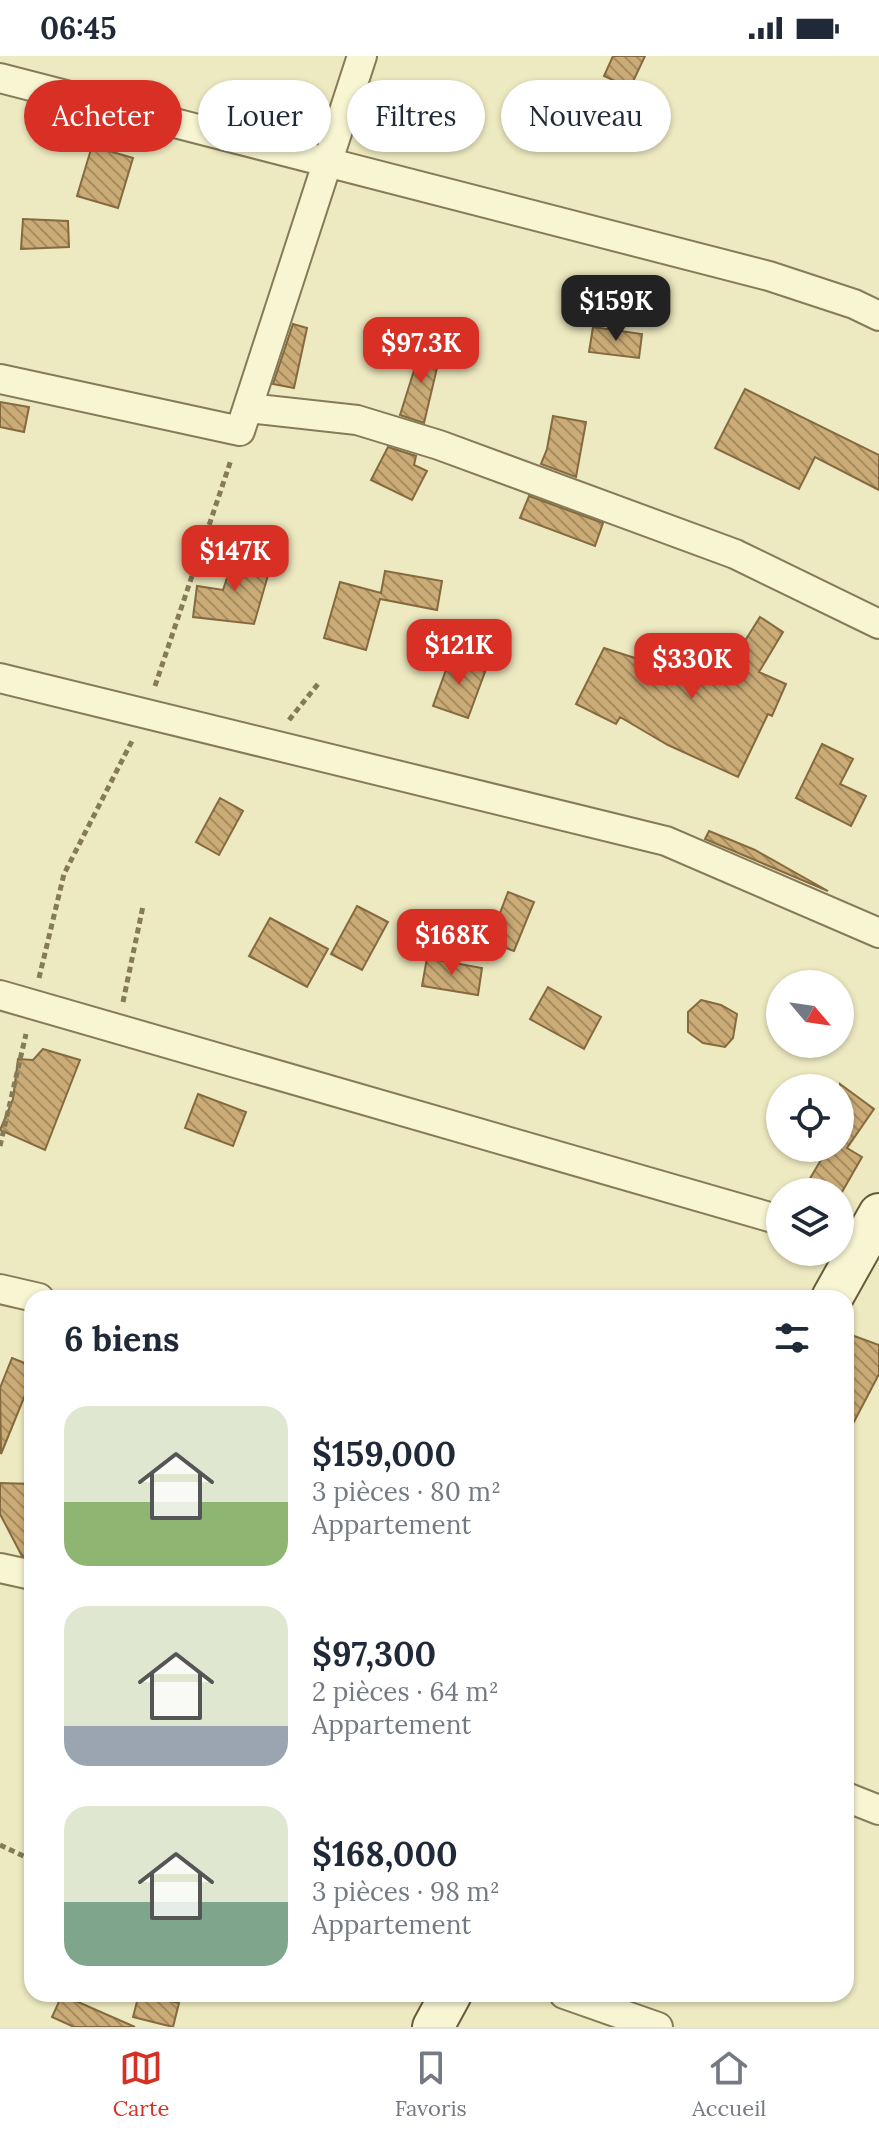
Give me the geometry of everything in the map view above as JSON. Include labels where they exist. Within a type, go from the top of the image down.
[{"type":"street","points":[[244,419],[362,56]]},
{"type":"street","points":[[0,78],[769,276],[854,304],[879,316]]},
{"type":"street","points":[[0,379],[244,419],[357,420],[439,445],[735,554],[879,624]]},
{"type":"street","points":[[0,678],[666,841],[879,933]]},
{"type":"street","points":[[0,995],[766,1216]]},
{"type":"street","points":[[836,1290],[865,1235]]},
{"type":"street","points":[[0,1289],[24,1295]]},
{"type":"street","points":[[0,1568],[24,1573]]},
{"type":"street","points":[[854,1800],[879,1810]]},
{"type":"street","points":[[433,2027],[447,2002]]},
{"type":"street","points":[[587,2002],[658,2027]]},
{"type":"path","points":[[0,1146],[64,874],[147,712],[244,419]]},
{"type":"path","points":[[264,741],[276,735],[318,684]]},
{"type":"path","points":[[117,1028],[143,906]]},
{"type":"path","points":[[0,1845],[24,1856]]},
{"type":"building","points":[[613,56],[645,56],[634,80],[613,80],[604,76]]},
{"type":"building","points":[[90,152],[112,152],[133,158],[118,208],[77,196]]},
{"type":"building","points":[[23,219],[68,221],[69,247],[21,249]]},
{"type":"building","points":[[293,324],[307,328],[294,388],[273,384]]},
{"type":"building","points":[[593,327],[642,334],[639,358],[589,352]]},
{"type":"building","points":[[422,345],[441,351],[424,423],[400,415]]},
{"type":"building","points":[[745,389],[879,455],[879,490],[815,457],[799,489],[715,448]]},
{"type":"building","points":[[0,402],[29,407],[24,432],[0,427]]},
{"type":"building","points":[[553,416],[586,422],[576,477],[541,464]]},
{"type":"building","points":[[388,447],[416,456],[414,465],[427,471],[412,500],[371,480]]},
{"type":"building","points":[[529,496],[603,523],[595,546],[520,518]]},
{"type":"building","points":[[235,554],[271,565],[254,624],[193,617],[197,586],[223,590]]},
{"type":"building","points":[[385,571],[442,581],[437,610],[380,599],[366,650],[324,638],[340,582],[381,593]]},
{"type":"building","points":[[760,617],[783,632],[759,672],[786,684],[738,777],[668,745],[620,717],[616,724],[576,704],[604,648],[700,679],[709,665],[724,674]]},
{"type":"building","points":[[451,656],[486,669],[468,718],[433,706]]},
{"type":"building","points":[[822,744],[853,759],[840,784],[866,796],[851,826],[796,798]]},
{"type":"building","points":[[220,798],[243,811],[219,855],[196,842]]},
{"type":"building","points":[[709,831],[755,850],[828,891],[705,839]]},
{"type":"building","points":[[508,892],[534,902],[514,951],[489,942]]},
{"type":"building","points":[[357,906],[388,922],[362,970],[331,954]]},
{"type":"building","points":[[270,918],[328,949],[307,987],[249,956]]},
{"type":"building","points":[[427,958],[482,968],[478,995],[422,986]]},
{"type":"building","points":[[548,987],[601,1017],[584,1049],[530,1019]]},
{"type":"building","points":[[701,1000],[721,1005],[737,1014],[733,1038],[725,1047],[703,1043],[688,1032],[688,1012]]},
{"type":"building","points":[[43,1049],[80,1060],[45,1150],[0,1130],[13,1099],[18,1059],[33,1060]]},
{"type":"building","points":[[198,1094],[246,1112],[233,1146],[185,1128]]},
{"type":"building","points":[[854,1094],[874,1109],[854,1138]]},
{"type":"building","points":[[854,1152],[862,1157],[850,1178],[810,1178],[820,1162],[854,1162]]},
{"type":"building","points":[[854,1336],[879,1345],[879,1374],[854,1422]]},
{"type":"building","points":[[12,1358],[24,1363],[24,1398],[1,1454],[0,1388]]},
{"type":"building","points":[[0,1483],[24,1484],[24,1556],[22,1556],[0,1514]]},
{"type":"building","points":[[59,2002],[78,2002],[135,2027],[74,2027],[52,2017]]},
{"type":"building","points":[[137,2002],[179,2003],[173,2027],[133,2017]]}]
